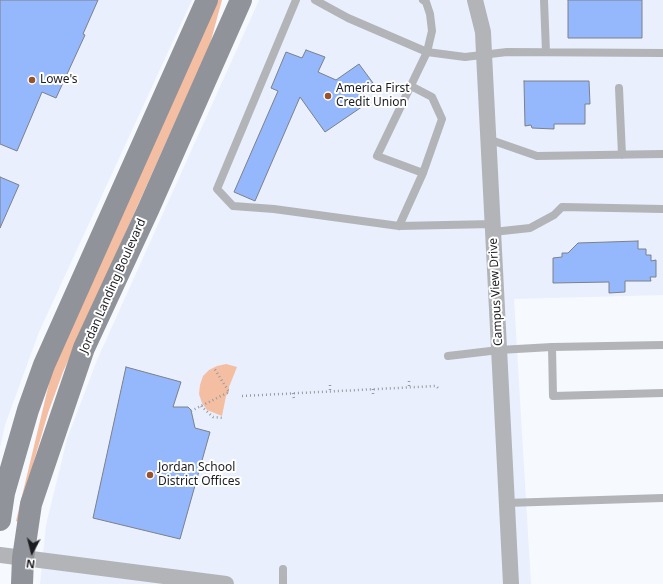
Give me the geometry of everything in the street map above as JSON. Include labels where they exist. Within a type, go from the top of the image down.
[{"type":"main road","points":[[0,520],[4,493],[28,410],[44,365],[207,0]]},
{"type":"main road","name":"Jordan Landing Boulevard","points":[[22,584],[23,558],[31,504],[84,348],[148,210],[241,0]]},
{"type":"street","name":"Campus View Drive","points":[[475,0],[483,32],[511,584]]},
{"type":"street","points":[[0,555],[226,584]]},
{"type":"lane","points":[[296,0],[217,189],[233,206],[274,209],[398,226],[493,228],[530,228],[554,215],[562,207],[663,209]]},
{"type":"lane","points":[[316,0],[348,18],[427,52],[465,57],[507,52],[663,53]]},
{"type":"lane","points":[[423,0],[426,2],[430,14],[432,31],[427,52],[377,156],[423,173]]},
{"type":"lane","points":[[544,0],[546,52]]},
{"type":"lane","points":[[398,226],[423,173],[442,119],[432,97],[411,86]]},
{"type":"lane","points":[[619,88],[622,155]]},
{"type":"lane","points":[[488,139],[537,156],[662,154]]},
{"type":"lane","points":[[448,356],[499,350],[552,347],[663,345]]},
{"type":"lane","points":[[552,347],[554,396],[663,393]]},
{"type":"lane","points":[[506,502],[663,498]]},
{"type":"lane","points":[[283,569],[283,584]]},
{"type":"path","points":[[191,411],[229,392],[214,368]]},
{"type":"path","points":[[409,381],[409,387]]},
{"type":"path","points":[[330,385],[330,391]]},
{"type":"path","points":[[242,396],[436,386],[439,389]]},
{"type":"path","points":[[372,389],[373,396]]},
{"type":"path","points":[[293,393],[294,399]]},
{"type":"path","points":[[201,406],[213,417],[224,418]]},
{"type":"shaded area","points":[[0,0],[192,0],[39,332],[5,425],[0,448]]},
{"type":"shaded area","points":[[216,0],[222,0],[207,55],[198,71],[63,372],[48,413],[34,461],[21,523],[16,521],[52,371]]},
{"type":"shaded area","points":[[259,0],[663,0],[663,295],[514,299],[531,584],[40,584],[46,525],[67,439],[97,360]]},
{"type":"shaded area","points":[[226,364],[237,367],[229,387],[229,392],[226,396],[222,416],[207,410],[202,403],[199,394],[203,376],[209,370]]},
{"type":"building","name":"Lowe's","points":[[0,0],[98,0],[83,34],[85,35],[56,98],[42,92],[17,151],[0,144]]},
{"type":"building","points":[[568,0],[642,0],[642,38],[568,38]]},
{"type":"building","name":"America First Credit Union","points":[[306,50],[325,57],[318,72],[336,80],[359,64],[373,83],[361,91],[369,102],[325,132],[300,97],[255,201],[234,192],[278,91],[271,88],[286,52],[302,58]]},
{"type":"building","points":[[524,81],[589,81],[590,104],[585,104],[585,124],[554,124],[554,129],[532,128],[531,125],[525,126]]},
{"type":"building","points":[[0,177],[19,185],[0,228]]},
{"type":"building","points":[[638,241],[638,249],[646,249],[646,255],[651,255],[651,261],[656,260],[656,277],[650,277],[651,281],[625,281],[625,292],[609,293],[609,282],[553,283],[553,258],[562,257],[562,253],[568,253],[578,243]]},
{"type":"building","name":"Jordan School District Offices","points":[[126,367],[181,382],[173,407],[188,407],[191,410],[195,428],[210,432],[180,539],[93,518]]},
{"type":"place","name":"Lowe's","points":[[32,80]]},
{"type":"place","name":"America First Credit Union","points":[[328,96]]},
{"type":"place","name":"Jordan School District Offices","points":[[150,475]]}]
